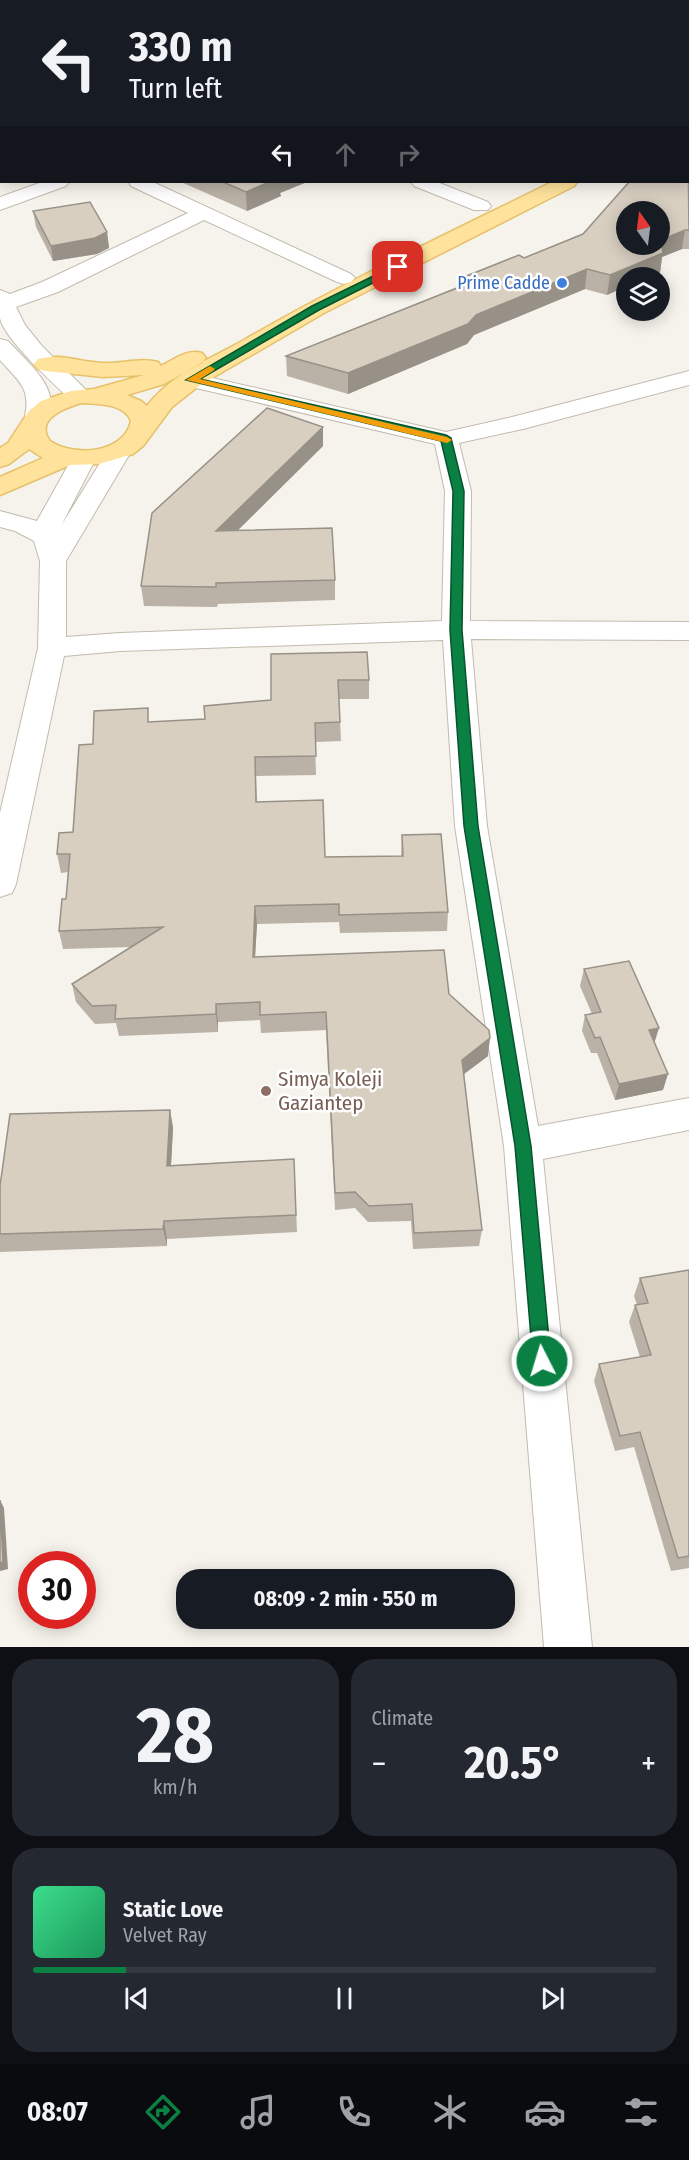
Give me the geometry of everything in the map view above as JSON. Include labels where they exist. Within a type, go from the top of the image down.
[{"type":"main road","points":[[0,487],[75,458],[120,450],[141,432],[192,369],[344,278],[525,183]]},
{"type":"main road","points":[[0,459],[17,448],[34,421],[48,407],[192,369],[565,183]]},
{"type":"main road","points":[[46,364],[117,370],[192,369]]},
{"type":"main road","points":[[89,396],[122,401],[139,412],[142,421],[141,432]]},
{"type":"main road","points":[[34,421],[32,436],[38,445],[50,452],[75,458]]},
{"type":"street","points":[[0,204],[55,183]]},
{"type":"street","points":[[140,183],[344,278]]},
{"type":"street","points":[[424,183],[481,206]]},
{"type":"street","points":[[89,396],[46,364],[14,326],[2,300],[50,287],[204,213]]},
{"type":"street","points":[[0,346],[35,386],[40,400],[34,421]]},
{"type":"street","points":[[192,369],[446,438],[686,384]]},
{"type":"street","points":[[446,438],[458,491],[456,630],[471,826],[523,1146],[568,1647]]},
{"type":"street","points":[[49,549],[120,450]]},
{"type":"street","points":[[0,884],[52,648],[50,523],[75,458]]},
{"type":"street","points":[[0,519],[24,525],[49,549]]},
{"type":"street","points":[[52,648],[120,642],[456,630],[689,631]]},
{"type":"street","points":[[523,1146],[689,1114]]},
{"type":"building","points":[[225,183],[267,183],[246,192]]},
{"type":"building","points":[[628,183],[688,183],[689,230],[670,236],[670,201],[616,201],[616,255],[658,255],[629,267],[616,267],[616,273],[610,275],[587,269],[476,315],[468,324],[348,373],[286,356],[472,282],[464,277],[519,255],[524,258],[583,234]]},
{"type":"building","points":[[90,202],[107,232],[95,238],[51,246],[33,211]]},
{"type":"building","points":[[267,408],[323,427],[216,531],[332,528],[335,580],[216,583],[216,587],[141,586],[152,513]]},
{"type":"building","points":[[367,652],[369,680],[338,680],[340,722],[315,723],[316,756],[255,757],[256,802],[323,800],[325,857],[403,856],[402,835],[441,834],[448,912],[339,915],[339,904],[255,906],[253,957],[444,950],[449,994],[489,1030],[490,1038],[462,1060],[482,1230],[414,1233],[412,1204],[369,1206],[355,1192],[335,1193],[326,1012],[260,1015],[260,1002],[216,1004],[216,1014],[115,1019],[116,1005],[92,1006],[72,984],[163,927],[59,931],[62,899],[66,899],[70,854],[57,854],[59,833],[73,832],[79,745],[93,744],[94,711],[148,708],[148,722],[205,719],[204,706],[271,700],[271,654]]},
{"type":"building","points":[[629,961],[659,1028],[649,1030],[668,1074],[619,1084],[600,1037],[595,1038],[585,1015],[601,1012],[584,969]]},
{"type":"building","points":[[170,1110],[167,1166],[294,1159],[296,1215],[164,1221],[163,1229],[0,1234],[0,1186],[10,1114]]},
{"type":"building","points":[[689,1270],[689,1556],[678,1558],[640,1432],[620,1436],[599,1364],[651,1355],[635,1305],[648,1303],[640,1278]]},
{"type":"building","points":[[0,1500],[3,1562],[0,1563]]},
{"type":"slow traffic","points":[[210,369],[191,380],[447,440]]},
{"type":"place","name":"Prime Cadde","points":[[562,283]]},
{"type":"place","name":"Simya Koleji Gaziantep","points":[[266,1091]]},
{"type":"route","points":[[398,267],[316,308],[191,380],[446,438],[458,491],[456,630],[471,826],[523,1146],[542,1361]]}]
